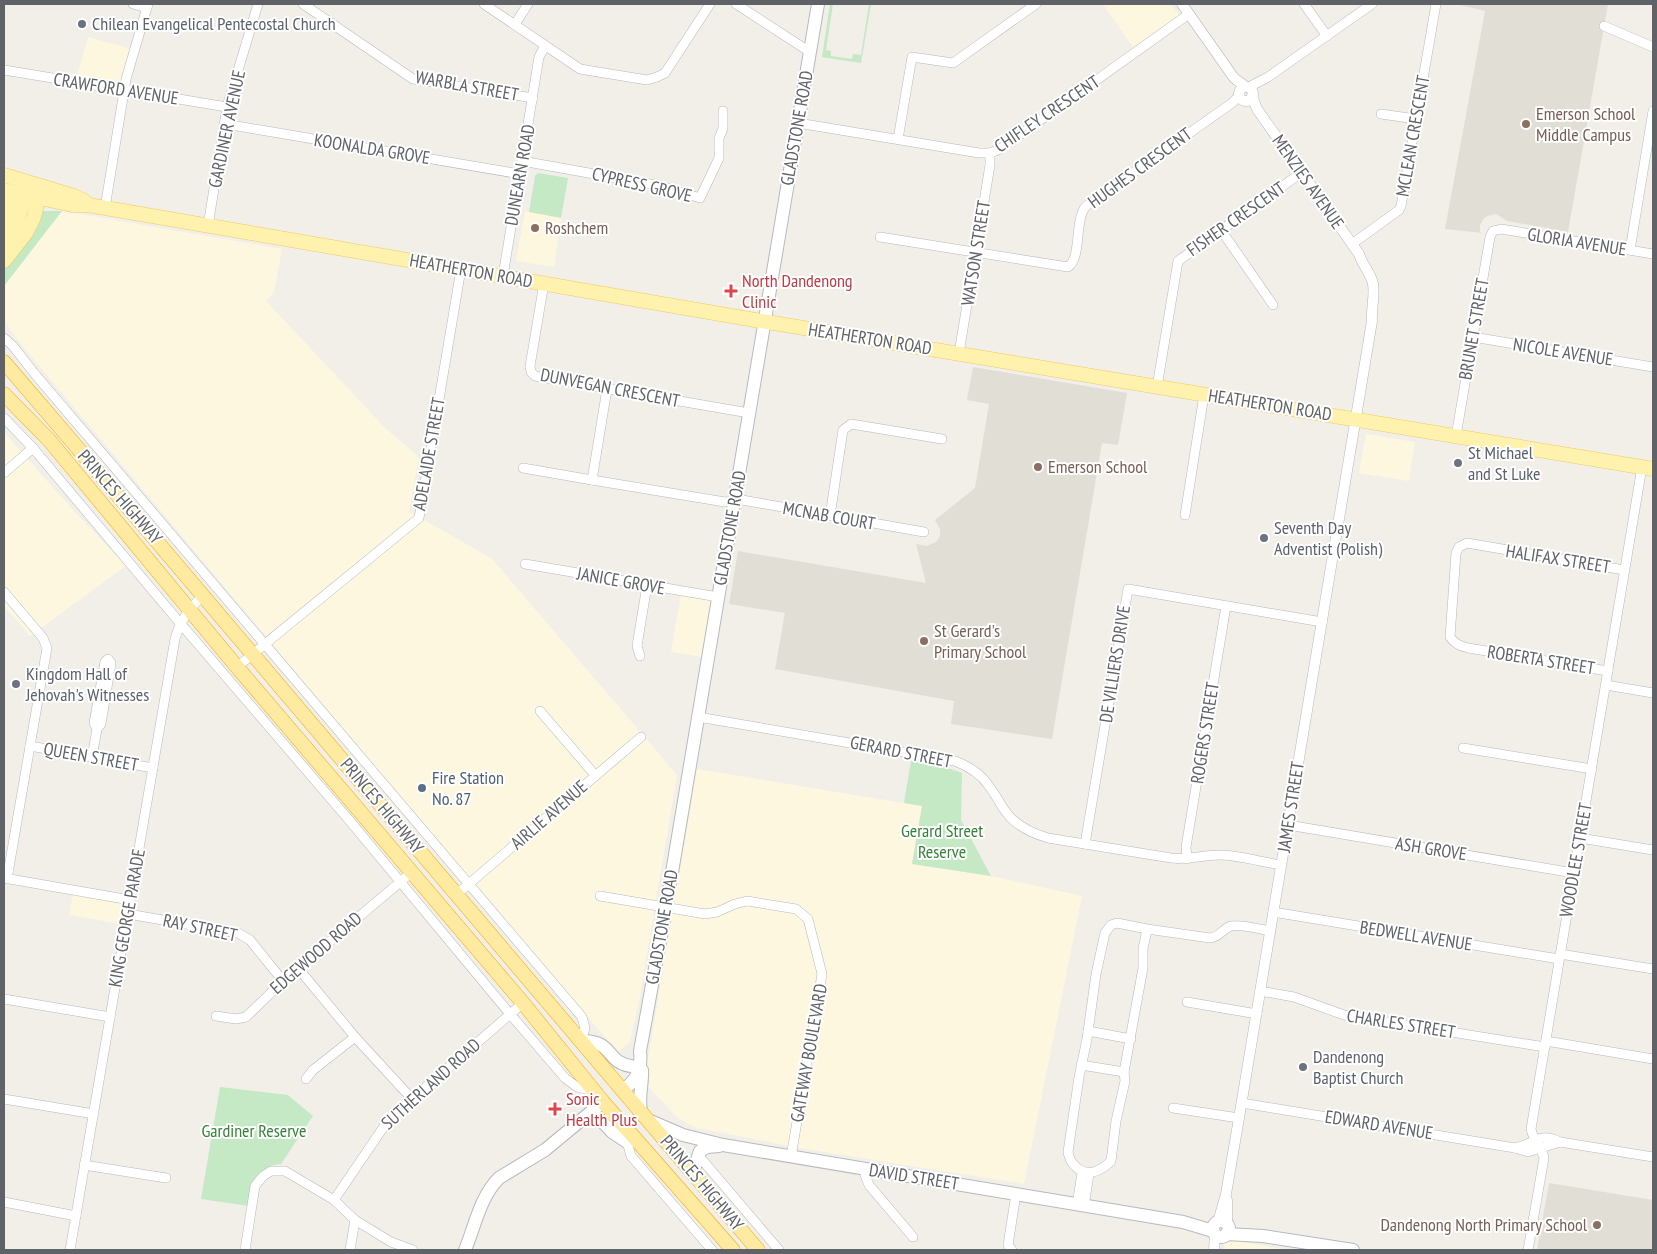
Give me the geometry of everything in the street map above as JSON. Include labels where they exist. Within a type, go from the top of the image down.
[{"type":"highway","name":"PRINCES HIGHWAY","points":[[4,362],[534,983],[758,1250]]},
{"type":"highway","name":"PRINCES HIGHWAY","points":[[4,394],[49,440],[237,667],[523,1004],[603,1102],[630,1139],[732,1250]]},
{"type":"highway","points":[[603,1102],[620,1087]]},
{"type":"main road","name":"GLADSTONE ROAD","points":[[620,1087],[637,1060],[666,908],[818,4]]},
{"type":"main road","name":"HEATHERTON ROAD","points":[[4,175],[34,191],[72,205],[88,204],[764,322],[1648,468]]},
{"type":"main road","name":"HEATHERTON ROAD","points":[[6,191],[34,191]]},
{"type":"main road","points":[[6,191],[11,211],[10,221],[15,226]]},
{"type":"main road","points":[[4,242],[34,191]]},
{"type":"main road","points":[[4,261],[26,233],[34,217],[34,191]]},
{"type":"main road","points":[[581,1041],[599,1043],[619,1063],[637,1060],[642,1078],[639,1097],[644,1116]]},
{"type":"main road","points":[[465,1250],[481,1207],[493,1184],[499,1178],[545,1150],[603,1102]]},
{"type":"main road","points":[[590,1113],[612,1132],[630,1139]]},
{"type":"main road","name":"DAVID STREET","points":[[644,1116],[683,1135],[724,1145],[1353,1250]]},
{"type":"main road","points":[[697,1176],[698,1155],[702,1149],[724,1145]]},
{"type":"street","points":[[105,208],[124,90],[148,6],[133,4]]},
{"type":"street","name":"GARDINER AVENUE","points":[[208,226],[227,107],[258,4]]},
{"type":"street","name":"WARBLA STREET","points":[[303,4],[413,79],[533,98]]},
{"type":"street","points":[[484,4],[580,69],[647,80],[664,73],[710,4]]},
{"type":"street","points":[[515,24],[528,4]]},
{"type":"street","points":[[736,4],[810,52]]},
{"type":"street","points":[[898,139],[912,57],[953,62],[1036,4]]},
{"type":"street","name":"MENZIES AVENUE","points":[[1182,4],[1244,95],[1256,109],[1359,254],[1370,274],[1373,286],[1372,322],[1356,419]]},
{"type":"street","points":[[1304,4],[1327,36]]},
{"type":"street","name":"HUGHES CRESCENT","points":[[880,237],[1065,268],[1071,266],[1081,214],[1086,206],[1372,4]]},
{"type":"street","name":"MCLEAN CRESCENT","points":[[1352,244],[1399,210],[1401,206],[1436,4]]},
{"type":"street","name":"CHIFLEY CRESCENT","points":[[798,123],[979,153],[990,153],[1000,149],[1190,14]]},
{"type":"street","points":[[1604,26],[1653,47]]},
{"type":"street","name":"DUNEARN ROAD","points":[[503,276],[539,57],[545,46]]},
{"type":"street","name":"CRAWFORD AVENUE","points":[[4,70],[227,107]]},
{"type":"street","name":"CYPRESS GROVE","points":[[522,161],[661,186],[700,198],[719,158],[719,138],[723,129],[723,111]]},
{"type":"street","points":[[1630,250],[1653,111]]},
{"type":"street","points":[[1381,114],[1416,119]]},
{"type":"street","name":"KOONALDA GROVE","points":[[225,124],[520,174]]},
{"type":"street","name":"WATSON STREET","points":[[959,353],[990,165],[990,153]]},
{"type":"street","name":"FISHER CRESCENT","points":[[1157,387],[1178,261],[1301,173]]},
{"type":"street","name":"GLORIA AVENUE","points":[[1501,229],[1653,254]]},
{"type":"street","name":"BRUNET STREET","points":[[1456,436],[1490,237],[1495,230],[1501,229]]},
{"type":"street","points":[[1221,230],[1273,305]]},
{"type":"street","name":"ADELAIDE STREET","points":[[237,667],[419,518],[461,269]]},
{"type":"street","name":"DUNVEGAN CRESCENT","points":[[544,283],[530,366],[531,372],[538,378],[749,413]]},
{"type":"street","name":"NICOLE AVENUE","points":[[1473,337],[1653,367]]},
{"type":"street","name":"PRINCES HIGHWAY","points":[[4,338],[13,346],[27,365],[582,1017],[585,1028],[581,1041]]},
{"type":"street","points":[[592,480],[607,389]]},
{"type":"street","points":[[1184,515],[1204,395]]},
{"type":"street","name":"PRINCES HIGHWAY","points":[[4,418],[34,448],[180,624],[349,820],[568,1081],[580,1088],[594,1091]]},
{"type":"street","name":"JAMES STREET","points":[[1219,1250],[1226,1194],[1356,419]]},
{"type":"street","points":[[830,516],[843,430],[852,424],[942,439]]},
{"type":"street","points":[[4,473],[34,448]]},
{"type":"street","name":"MCNAB COURT","points":[[523,468],[725,502],[742,500],[924,532]]},
{"type":"street","name":"WOODLEE STREET","points":[[1534,1139],[1531,1129],[1624,570],[1648,468]]},
{"type":"street","name":"HALIFAX STREET","points":[[1474,649],[1461,646],[1450,637],[1456,553],[1459,547],[1467,543],[1624,570]]},
{"type":"street","name":"JANICE GROVE","points":[[525,564],[718,597]]},
{"type":"street","points":[[640,656],[636,646],[647,585]]},
{"type":"street","name":"DE VILLIERS DRIVE","points":[[1085,844],[1128,589],[1322,622]]},
{"type":"street","points":[[4,592],[46,644],[6,878],[130,900]]},
{"type":"street","name":"KING GEORGE PARADE","points":[[70,1250],[175,639],[180,624],[189,608],[204,595]]},
{"type":"street","name":"ROGERS STREET","points":[[1187,859],[1186,847],[1226,606]]},
{"type":"street","name":"ROBERTA STREET","points":[[1474,649],[1608,671]]},
{"type":"street","points":[[92,757],[97,729],[101,724],[111,663],[108,659],[105,662],[94,723],[97,729]]},
{"type":"street","name":"ROBERTA STREET","points":[[1606,685],[1653,694]]},
{"type":"street","points":[[540,711],[595,775]]},
{"type":"street","name":"GERARD STREET","points":[[698,717],[950,759],[967,766],[982,777],[1006,813],[1023,827],[1048,838],[1171,858],[1187,859],[1224,855],[1281,865]]},
{"type":"street","name":"AIRLIE AVENUE","points":[[457,894],[641,737]]},
{"type":"street","name":"QUEEN STREET","points":[[30,746],[153,768]]},
{"type":"street","points":[[1464,748],[1592,770]]},
{"type":"street","points":[[349,820],[368,820]]},
{"type":"street","name":"ASH GROVE","points":[[1288,825],[1574,873]]},
{"type":"street","points":[[1580,838],[1653,850]]},
{"type":"street","name":"EDGEWOOD ROAD","points":[[216,1016],[236,1019],[246,1017],[283,981],[412,872]]},
{"type":"street","name":"GATEWAY BOULEVARD","points":[[600,896],[709,914],[747,902],[796,909],[808,919],[822,974],[790,1156]]},
{"type":"street","name":"BEDWELL AVENUE","points":[[1273,912],[1560,957],[1653,969]]},
{"type":"street","name":"RAY STREET","points":[[128,914],[238,933],[250,940],[283,981]]},
{"type":"street","points":[[1086,1173],[1073,1163],[1068,1154],[1096,974],[1107,929],[1117,922],[1146,929],[1210,938],[1219,936],[1225,929],[1233,926],[1270,931]]},
{"type":"street","points":[[1086,1173],[1111,1161],[1116,1121],[1125,1082],[1124,1072],[1143,968],[1146,929]]},
{"type":"street","points":[[298,968],[355,1038],[412,1100]]},
{"type":"street","name":"CHARLES STREET","points":[[1260,991],[1294,997],[1344,1015],[1653,1058]]},
{"type":"street","points":[[4,999],[110,1017]]},
{"type":"street","points":[[1187,1002],[1256,1014]]},
{"type":"street","name":"SUTHERLAND ROAD","points":[[334,1200],[389,1119],[523,1004]]},
{"type":"street","points":[[1088,1031],[1131,1039]]},
{"type":"street","points":[[306,1079],[312,1070],[355,1038]]},
{"type":"street","points":[[1081,1065],[1124,1072]]},
{"type":"street","points":[[4,1099],[94,1114]]},
{"type":"street","name":"EDWARD AVENUE","points":[[1242,1103],[1515,1148],[1525,1152],[1560,1142]]},
{"type":"street","points":[[1173,1108],[1239,1118]]},
{"type":"street","name":"EDWARD AVENUE","points":[[1534,1139],[1550,1138],[1560,1142],[1653,1158]]},
{"type":"street","points":[[630,1139],[632,1156],[712,1250]]},
{"type":"street","points":[[1515,1148],[1534,1139],[1544,1158],[1528,1250]]},
{"type":"street","points":[[698,1155],[779,1250]]},
{"type":"street","points":[[84,1165],[166,1178]]},
{"type":"street","points":[[866,1169],[865,1175],[869,1186],[913,1237]]},
{"type":"street","points":[[245,1250],[255,1186],[263,1176],[271,1172],[285,1171],[334,1200],[355,1220],[391,1242],[413,1250]]},
{"type":"street","points":[[1080,1205],[1086,1173]]},
{"type":"street","points":[[697,1176],[733,1195]]},
{"type":"street","points":[[1012,1250],[1008,1244],[1016,1194]]},
{"type":"street","points":[[4,1202],[76,1216]]},
{"type":"street","points":[[350,1250],[355,1220]]},
{"type":"street","name":"JAMES STREET","points":[[1214,1250],[1221,1229]]},
{"type":"shaded area","points":[[1103,4],[1171,4],[1179,15],[1133,47]]},
{"type":"shaded area","name":"Emerson School Middle Campus","points":[[1456,4],[1608,4],[1568,232],[1507,221],[1496,214],[1484,218],[1480,225],[1480,232],[1482,233],[1445,229],[1485,11]]},
{"type":"shaded area","points":[[88,37],[131,49],[123,78],[111,84],[76,79]]},
{"type":"shaded area","points":[[62,211],[282,249],[274,292],[266,301],[386,429],[419,457],[409,511],[492,559],[677,775],[640,996],[630,1042],[618,1052],[469,879],[16,338],[4,321],[4,286]]},
{"type":"shaded area","points":[[525,211],[561,218],[554,267],[516,261]]},
{"type":"shaded area","points":[[973,367],[1127,393],[1118,445],[1102,443],[1052,739],[951,724],[954,701],[775,669],[785,613],[729,604],[738,551],[926,583],[916,544],[927,546],[936,542],[940,536],[940,529],[935,520],[975,488],[989,404],[967,400]]},
{"type":"shaded area","points":[[4,432],[126,566],[30,636],[4,606]]},
{"type":"shaded area","points":[[1366,434],[1415,442],[1409,481],[1359,473]]},
{"type":"shaded area","points":[[681,594],[709,599],[712,604],[702,657],[671,652]]},
{"type":"shaded area","points":[[697,769],[922,806],[912,864],[996,877],[1082,896],[1024,1184],[800,1148],[693,1127],[677,1117],[644,1082]]},
{"type":"shaded area","points":[[73,893],[126,903],[122,924],[69,915]]},
{"type":"shaded area","name":"Dandenong North Primary School","points":[[1549,1183],[1653,1200],[1653,1250],[1537,1250]]},
{"type":"shaded area","points":[[1226,1239],[1288,1250],[1224,1250]]},
{"type":"green space","points":[[830,4],[833,4],[826,50],[831,51],[831,56],[852,59],[853,54],[861,55],[869,4],[871,4],[861,63],[822,57]]},
{"type":"green space","points":[[538,173],[568,178],[561,218],[529,212],[535,176]]},
{"type":"green space","points":[[42,211],[62,211],[4,286],[4,270],[29,237]]},
{"type":"green space","name":"Gerard Street Reserve","points":[[911,761],[945,767],[962,773],[961,820],[991,876],[912,864],[922,806],[904,803]]},
{"type":"green space","name":"Gardiner Reserve","points":[[220,1087],[288,1095],[313,1116],[281,1164],[266,1168],[257,1178],[249,1206],[201,1199]]},
{"type":"place","name":"Chilean Evangelical Pentecostal Church","points":[[82,24]]},
{"type":"place","name":"Emerson School Middle Campus","points":[[1526,124]]},
{"type":"place","name":"Roshchem","points":[[535,228]]},
{"type":"place","name":"North Dandenong Clinic","points":[[731,291]]},
{"type":"place","name":"St Michael and St Luke","points":[[1458,463]]},
{"type":"place","name":"Emerson School","points":[[1038,467]]},
{"type":"place","name":"Seventh Day Adventist (Polish)","points":[[1264,538]]},
{"type":"place","name":"St Gerard's Primary School","points":[[924,641]]},
{"type":"place","name":"Kingdom Hall of Jehovah's Witnesses","points":[[16,684]]},
{"type":"place","name":"Fire Station No. 87","points":[[422,788]]},
{"type":"place","name":"Dandenong Baptist Church","points":[[1303,1067]]},
{"type":"place","name":"Sonic Health Plus","points":[[555,1109]]},
{"type":"place","name":"Dandenong North Primary School","points":[[1597,1225]]}]
